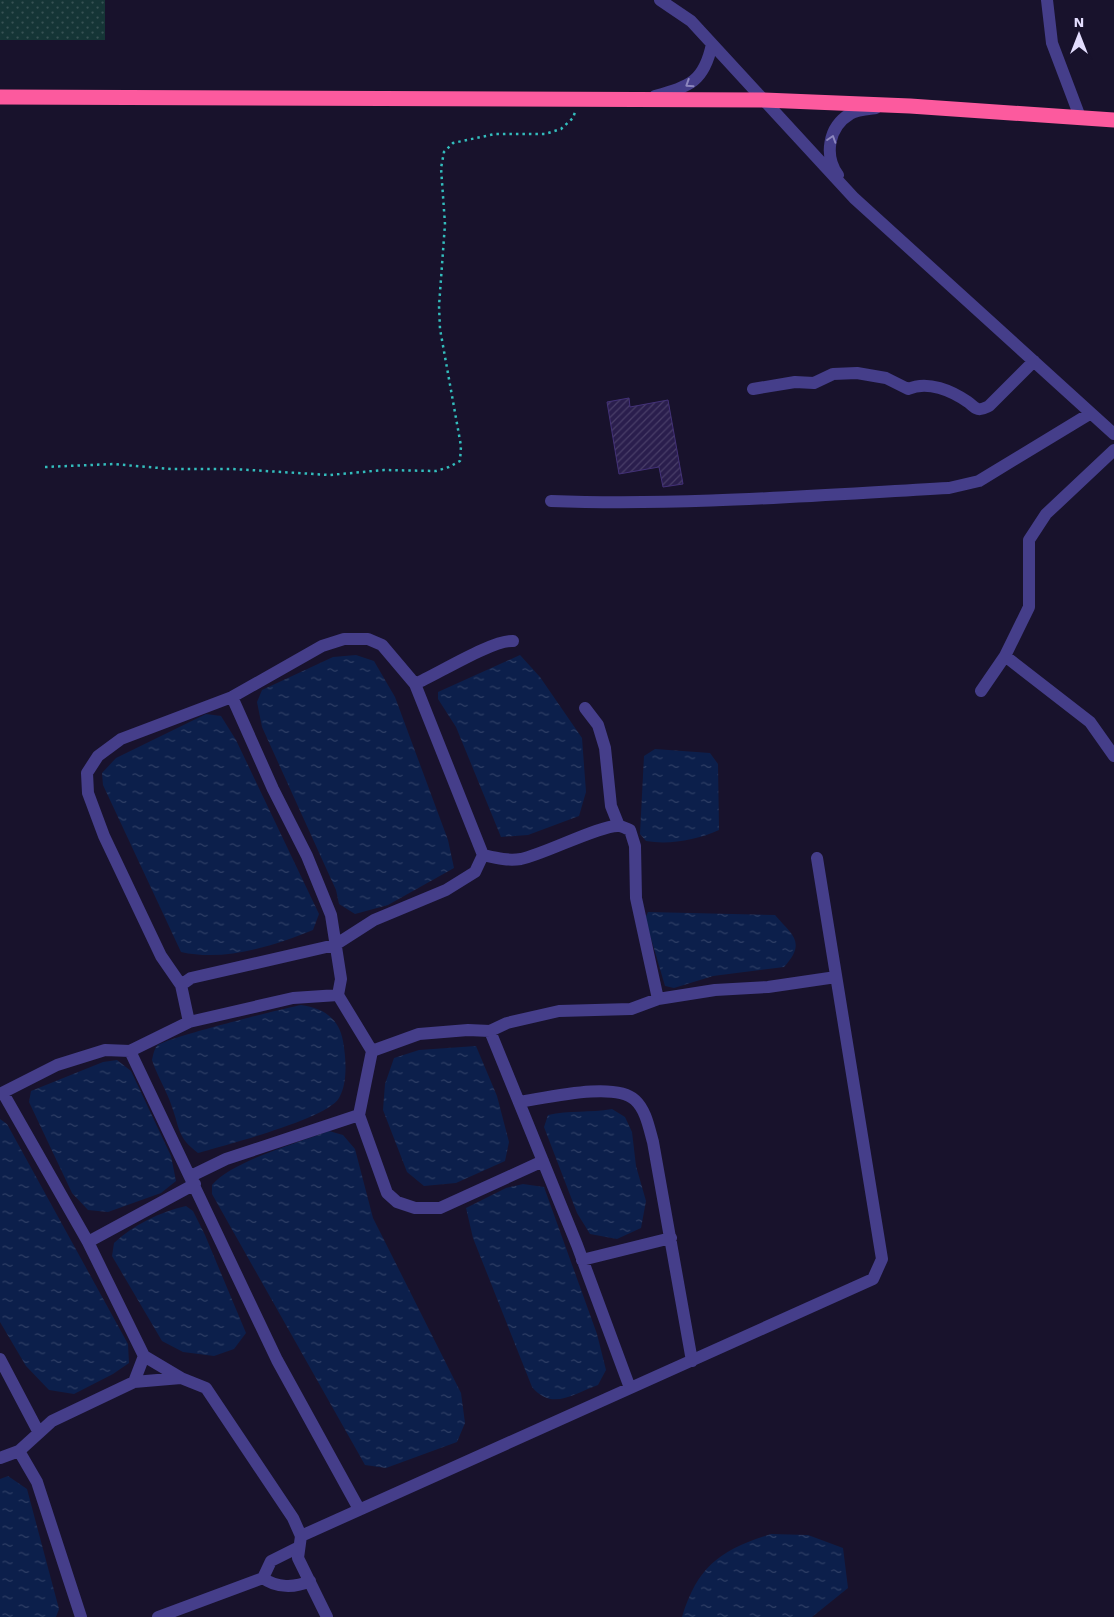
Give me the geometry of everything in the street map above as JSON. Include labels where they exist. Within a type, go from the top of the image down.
[{"type":"highway","points":[[0,97],[764,100],[910,106],[1114,120]]},
{"type":"street","points":[[660,0],[691,21],[854,198],[1114,434]]},
{"type":"street","points":[[1047,0],[1052,43],[1080,117]]},
{"type":"street","points":[[644,100],[685,88],[701,76],[708,63],[712,44]]},
{"type":"street","points":[[854,198],[833,169],[829,154],[830,140],[836,129],[850,114],[873,108],[910,106]]},
{"type":"street","points":[[753,388],[795,382],[814,383],[833,374],[857,373],[886,378],[908,389],[932,386],[946,389],[976,409],[982,409],[989,406],[1034,361]]},
{"type":"street","points":[[551,501],[622,503],[694,502],[949,488],[979,481],[1091,413]]},
{"type":"street","points":[[981,691],[1005,656],[1029,606],[1029,540],[1046,514],[1114,450]]},
{"type":"street","points":[[181,985],[191,978],[335,945],[374,920],[446,890],[475,872],[483,855],[414,684],[382,645],[368,639],[344,639],[322,646],[232,696],[121,739],[98,756],[87,774],[88,793],[104,836],[161,956],[181,985],[189,1022]]},
{"type":"street","points":[[414,684],[504,640],[514,641]]},
{"type":"street","points":[[1005,656],[1090,722],[1114,756]]},
{"type":"street","points":[[232,696],[273,789],[311,864],[331,915],[341,979],[338,995],[372,1051],[360,1115],[387,1193],[396,1202],[414,1208],[440,1208],[543,1161]]},
{"type":"street","points":[[585,708],[598,725],[605,748],[611,806],[619,826]]},
{"type":"street","points":[[483,855],[503,860],[521,858],[554,849],[608,827],[619,826],[630,830],[635,846],[636,898],[658,999]]},
{"type":"street","points":[[158,1617],[263,1578],[271,1560],[300,1541],[359,1510],[873,1279],[882,1259],[817,858]]},
{"type":"street","points":[[372,1051],[419,1034],[468,1030],[490,1031],[507,1023],[559,1011],[631,1009],[658,999],[715,990],[768,987],[836,977]]},
{"type":"street","points":[[326,1617],[298,1558],[300,1541],[293,1518],[206,1388],[181,1378],[144,1356],[88,1242],[1,1094],[57,1065],[105,1050],[130,1051],[189,1022],[293,998],[338,995]]},
{"type":"street","points":[[490,1031],[582,1260],[630,1388]]},
{"type":"street","points":[[130,1051],[277,1360],[359,1510]]},
{"type":"street","points":[[519,1102],[584,1092],[619,1091],[635,1099],[644,1112],[653,1142],[672,1238],[692,1360]]},
{"type":"street","points":[[88,1242],[226,1159],[360,1115]]},
{"type":"street","points":[[582,1260],[672,1238]]},
{"type":"street","points":[[134,1382],[144,1356]]},
{"type":"street","points":[[0,1359],[39,1433]]},
{"type":"street","points":[[0,1458],[19,1451],[52,1421],[134,1382],[181,1378]]},
{"type":"street","points":[[19,1451],[37,1482],[82,1617]]},
{"type":"street","points":[[263,1578],[272,1585],[283,1586],[310,1581]]},
{"type":"path","points":[[46,467],[113,464],[171,469],[233,469],[330,475],[384,470],[436,471],[460,461],[461,446],[440,329],[439,306],[445,224],[441,168],[444,152],[453,144],[495,134],[545,134],[562,129],[573,118],[580,99]]},
{"type":"green space","points":[[0,0],[105,0],[105,40],[0,40]]},
{"type":"water","points":[[356,655],[374,661],[395,697],[448,840],[454,868],[388,905],[355,914],[339,904],[336,890],[262,727],[257,702],[262,690],[333,657]]},
{"type":"water","points":[[520,655],[540,677],[582,738],[586,792],[579,816],[528,835],[501,837],[456,727],[438,699],[438,692]]},
{"type":"water","points":[[206,714],[221,716],[236,740],[319,914],[313,930],[282,942],[232,954],[198,955],[181,952],[103,785],[102,773],[116,758]]},
{"type":"water","points":[[655,749],[710,753],[718,764],[719,830],[692,839],[673,842],[646,841],[640,834],[644,756]]},
{"type":"water","points":[[648,912],[775,915],[794,939],[795,951],[784,967],[713,976],[674,988],[665,986],[645,918]]},
{"type":"water","points":[[301,1005],[309,1006],[329,1016],[334,1020],[341,1033],[346,1070],[344,1085],[339,1098],[331,1106],[296,1123],[198,1153],[186,1142],[180,1132],[170,1101],[152,1060],[156,1047],[179,1037],[249,1017]]},
{"type":"water","points":[[476,1046],[497,1096],[509,1142],[505,1161],[456,1183],[424,1186],[407,1172],[383,1110],[385,1084],[394,1058],[419,1050]]},
{"type":"water","points":[[117,1060],[131,1071],[171,1156],[176,1181],[161,1193],[108,1212],[88,1210],[72,1193],[29,1102],[31,1091],[103,1062]]},
{"type":"water","points":[[612,1109],[625,1117],[632,1132],[636,1166],[646,1201],[641,1228],[617,1239],[590,1234],[577,1213],[544,1127],[548,1115]]},
{"type":"water","points":[[0,1119],[7,1124],[128,1344],[129,1363],[113,1374],[74,1394],[49,1390],[26,1366],[0,1322]]},
{"type":"water","points":[[329,1131],[343,1135],[355,1149],[373,1218],[461,1393],[465,1423],[457,1442],[386,1468],[365,1465],[212,1194],[212,1185],[221,1176],[234,1168]]},
{"type":"water","points":[[523,1184],[544,1187],[597,1334],[606,1370],[598,1385],[563,1398],[547,1398],[532,1387],[473,1238],[466,1208],[506,1188]]},
{"type":"water","points":[[186,1206],[193,1211],[205,1235],[246,1333],[234,1349],[214,1356],[183,1352],[162,1341],[112,1256],[114,1243],[121,1236],[157,1216]]},
{"type":"water","points":[[8,1476],[27,1489],[59,1609],[56,1617],[0,1617],[0,1479]]},
{"type":"water","points":[[771,1534],[808,1535],[843,1548],[848,1588],[812,1617],[682,1617],[688,1599],[696,1584],[714,1562],[738,1546]]},
{"type":"building","points":[[629,398],[630,407],[668,400],[683,484],[663,487],[659,467],[619,474],[607,402]]}]
